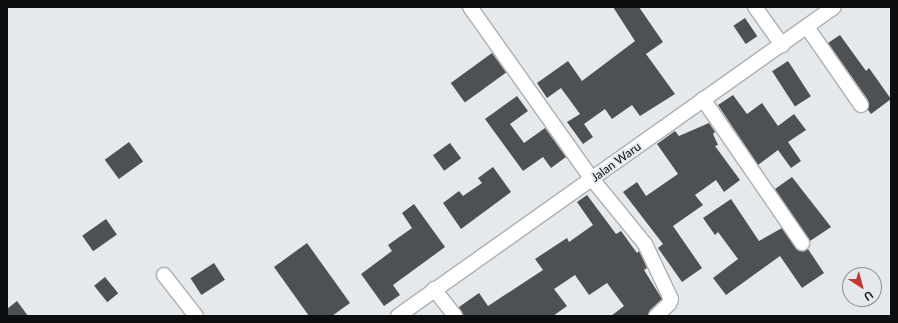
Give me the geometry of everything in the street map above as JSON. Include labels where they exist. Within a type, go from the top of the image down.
[{"type":"street","points":[[470,7],[592,179],[645,244],[667,289],[669,304],[656,316]]},
{"type":"street","points":[[755,7],[782,45]]},
{"type":"street","name":"Jalan Waru","points":[[398,316],[703,99],[808,27],[834,7]]},
{"type":"street","points":[[808,27],[861,105]]},
{"type":"street","points":[[703,99],[802,243]]},
{"type":"street","points":[[164,275],[196,316]]},
{"type":"street","points":[[434,289],[456,316]]},
{"type":"building","points":[[613,7],[639,7],[663,42],[646,54],[675,94],[640,116],[632,105],[612,119],[605,109],[584,124],[593,137],[583,144],[567,122],[580,114],[561,88],[547,98],[537,83],[568,61],[582,81],[635,41]]},
{"type":"building","points":[[745,18],[757,36],[746,44],[733,26]]},
{"type":"building","points":[[840,35],[866,71],[869,68],[891,99],[871,114],[868,110],[868,100],[828,43]]},
{"type":"building","points":[[492,53],[506,72],[465,102],[451,83]]},
{"type":"building","points":[[788,61],[811,96],[795,107],[772,71]]},
{"type":"building","points":[[733,95],[747,114],[762,103],[778,126],[794,114],[806,130],[788,142],[801,161],[791,168],[778,150],[758,165],[718,105]]},
{"type":"building","points":[[517,96],[528,111],[510,124],[524,143],[545,128],[566,157],[551,168],[543,157],[523,171],[485,119]]},
{"type":"building","points":[[709,123],[715,132],[713,134],[718,145],[715,146],[740,180],[724,192],[716,180],[695,195],[703,205],[673,226],[702,268],[682,282],[658,248],[663,244],[623,192],[637,182],[646,196],[678,174],[657,144],[675,131],[679,136]]},
{"type":"building","points":[[129,142],[143,161],[119,179],[105,160]]},
{"type":"building","points":[[450,143],[461,158],[444,171],[433,155]]},
{"type":"building","points":[[493,167],[511,192],[461,229],[443,203],[459,191],[463,196],[482,183],[478,178]]},
{"type":"building","points":[[792,177],[831,227],[810,241],[775,189]]},
{"type":"building","points":[[587,195],[616,234],[621,231],[637,253],[639,251],[647,268],[644,270],[662,299],[650,310],[648,316],[611,316],[624,306],[607,283],[589,295],[575,275],[554,289],[567,306],[553,316],[463,316],[459,307],[479,293],[488,306],[543,270],[535,259],[567,238],[569,242],[593,225],[577,202]]},
{"type":"building","points":[[731,199],[759,241],[782,228],[798,250],[808,249],[824,273],[802,288],[780,256],[726,295],[713,278],[738,259],[718,232],[715,235],[703,218]]},
{"type":"building","points":[[414,204],[445,247],[393,285],[400,295],[384,306],[361,274],[392,251],[388,245],[412,228],[402,213]]},
{"type":"building","points":[[106,219],[117,235],[93,251],[82,236]]},
{"type":"building","points":[[307,243],[350,303],[332,316],[309,316],[274,267]]},
{"type":"building","points":[[214,263],[225,280],[201,295],[191,278]]},
{"type":"building","points":[[105,277],[118,293],[107,302],[94,286]]},
{"type":"building","points":[[17,301],[28,316],[7,316],[7,309]]}]
